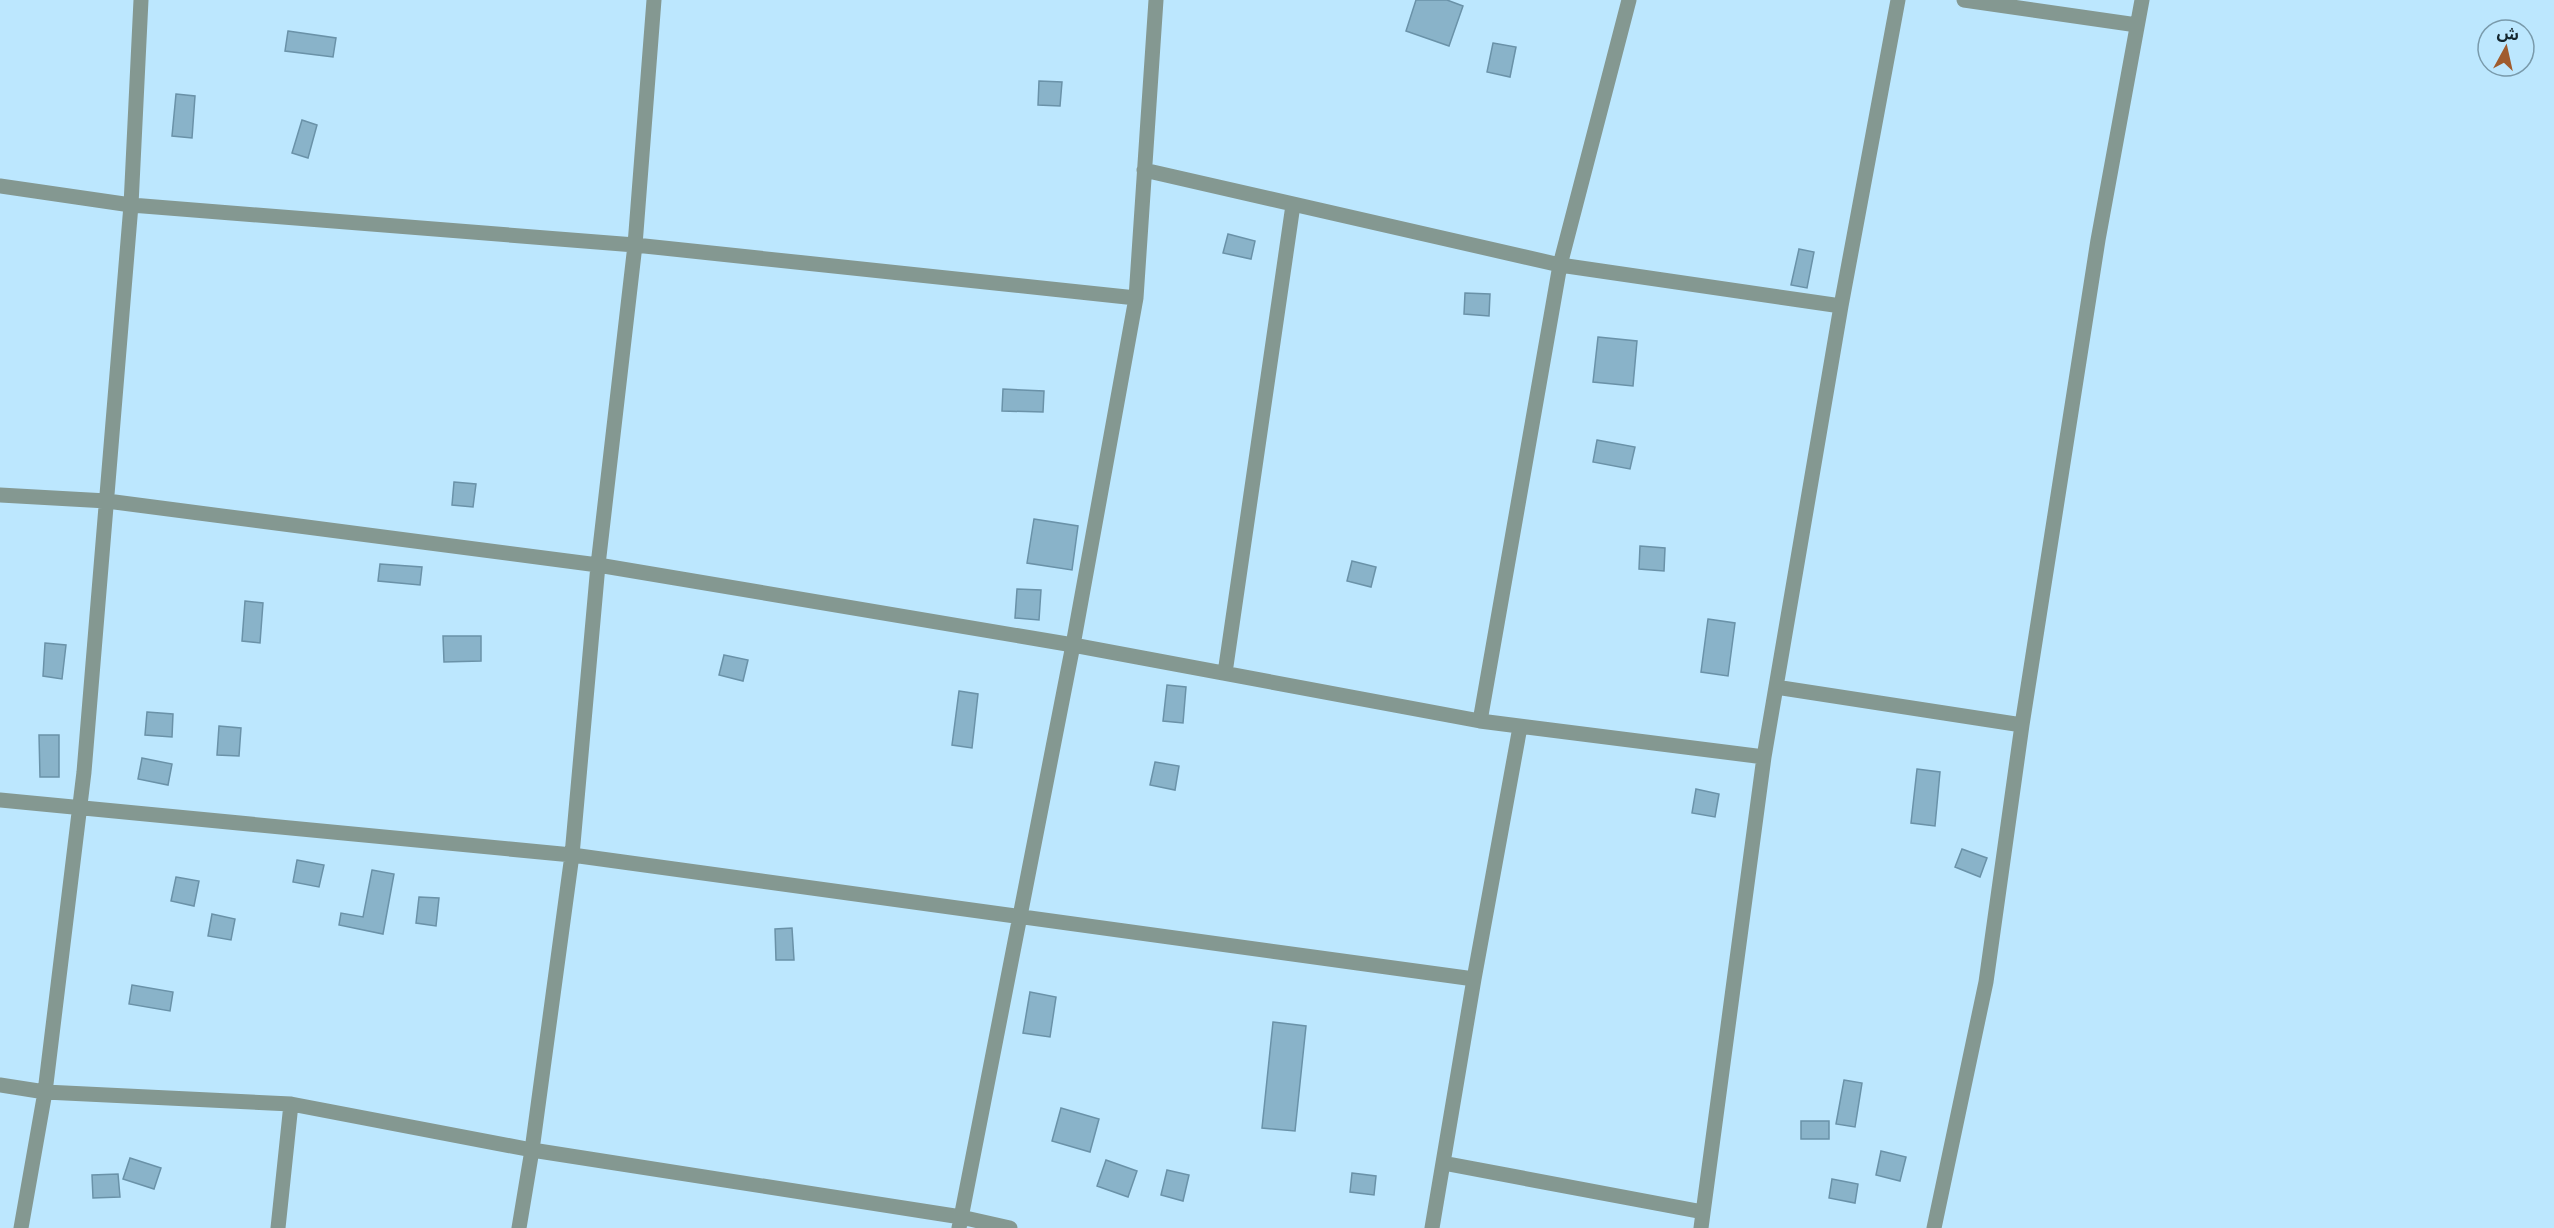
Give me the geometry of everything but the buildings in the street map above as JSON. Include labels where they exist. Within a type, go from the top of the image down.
[{"type":"street","points":[[21,1228],[45,1092],[84,772],[131,205],[141,0]]},
{"type":"street","points":[[519,1228],[532,1150],[572,855],[598,565],[635,245],[654,0]]},
{"type":"street","points":[[960,1222],[1073,645],[1137,298],[1156,0]]},
{"type":"street","points":[[1480,721],[1560,265],[1629,0]]},
{"type":"street","points":[[1701,1228],[1764,758],[1841,306],[1898,0]]},
{"type":"street","points":[[1964,0],[2137,25]]},
{"type":"street","points":[[1934,1228],[1986,982],[2022,725],[2098,240],[2142,0]]},
{"type":"street","points":[[1144,170],[1560,265],[1841,306]]},
{"type":"street","points":[[0,186],[131,205],[635,245],[1137,298]]},
{"type":"street","points":[[1225,673],[1293,205]]},
{"type":"street","points":[[0,495],[107,501],[598,565],[1073,645],[1480,721],[1764,758]]},
{"type":"street","points":[[1776,687],[2022,725]]},
{"type":"street","points":[[1432,1228],[1473,979],[1520,727]]},
{"type":"street","points":[[0,800],[79,810],[572,855],[1473,979]]},
{"type":"street","points":[[0,1085],[45,1092],[291,1104],[532,1150],[960,1222],[1010,1228]]},
{"type":"street","points":[[278,1228],[291,1104]]},
{"type":"street","points":[[1443,1163],[1703,1212]]}]
